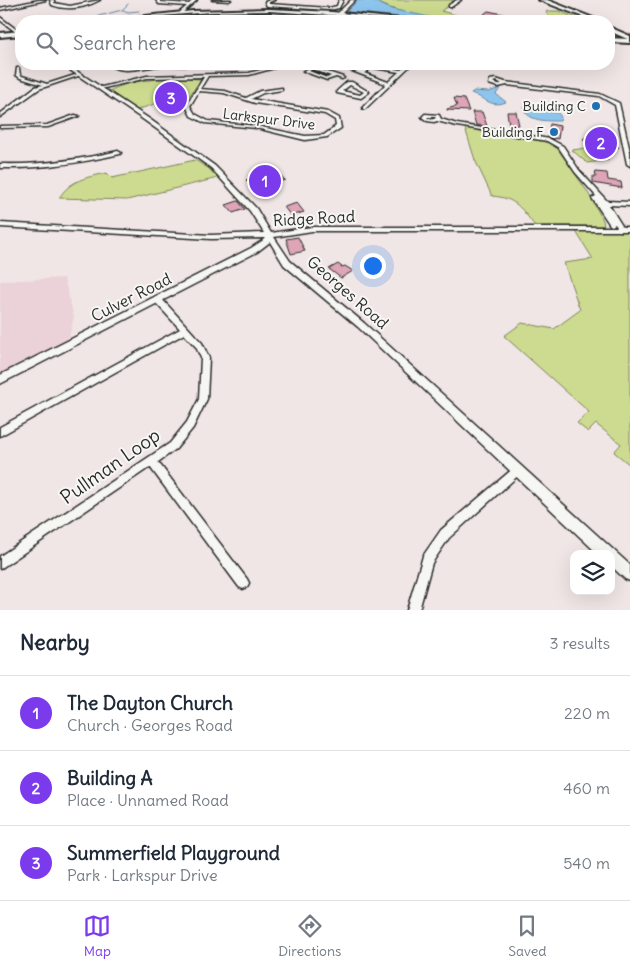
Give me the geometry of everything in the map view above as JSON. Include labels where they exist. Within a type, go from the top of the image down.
[{"type":"highway","points":[[534,0],[573,15]]},
{"type":"highway","points":[[542,0],[582,15]]},
{"type":"highway","points":[[615,30],[630,34]]},
{"type":"highway","points":[[615,31],[630,39]]},
{"type":"main road","points":[[160,15],[259,11],[337,15]]},
{"type":"main road","points":[[164,15],[180,13]]},
{"type":"main road","points":[[0,34],[15,32]]},
{"type":"main road","points":[[615,38],[630,39]]},
{"type":"street","points":[[15,0],[27,2]]},
{"type":"street","points":[[0,9],[44,0]]},
{"type":"street","points":[[52,0],[52,4],[69,8],[98,0]]},
{"type":"street","points":[[158,0],[159,3],[164,4],[188,5]]},
{"type":"street","points":[[180,13],[195,0]]},
{"type":"street","points":[[214,0],[229,0]]},
{"type":"street","points":[[274,0],[267,2],[268,5],[329,9],[338,6],[341,0]]},
{"type":"street","points":[[337,15],[353,0]]},
{"type":"street","points":[[450,6],[459,0]]},
{"type":"street","points":[[0,19],[15,29]]},
{"type":"street","points":[[18,70],[18,75],[21,77],[45,84]]},
{"type":"street","name":"Georges Road","points":[[72,70],[213,167],[240,194],[271,235],[287,263],[361,325],[604,550]]},
{"type":"street","points":[[181,76],[184,70]]},
{"type":"street","points":[[102,89],[146,80],[181,76],[250,74],[265,70]]},
{"type":"street","points":[[308,70],[306,71],[327,79],[335,76]]},
{"type":"street","points":[[318,70],[344,78],[367,92],[365,94]]},
{"type":"street","points":[[357,70],[389,84]]},
{"type":"street","points":[[360,71],[402,71]]},
{"type":"street","points":[[365,108],[402,71]]},
{"type":"street","points":[[0,116],[24,97],[45,84],[79,75]]},
{"type":"street","name":"Larkspur Drive","points":[[198,90],[225,92],[247,99],[326,113],[337,119],[339,127],[334,132],[324,136],[305,138],[256,127],[207,122],[193,116],[188,108],[189,103],[206,76]]},
{"type":"street","points":[[504,82],[600,95],[615,101],[630,164]]},
{"type":"street","points":[[350,83],[339,92],[361,97],[365,94]]},
{"type":"street","points":[[247,99],[262,92],[280,89]]},
{"type":"street","points":[[365,94],[375,98]]},
{"type":"street","points":[[0,127],[48,126],[77,116]]},
{"type":"street","points":[[437,116],[449,124],[553,142],[561,147],[592,190],[592,194],[622,229]]},
{"type":"street","points":[[0,166],[39,166],[88,160],[118,153]]},
{"type":"street","points":[[602,204],[630,204]]},
{"type":"street","name":"Ridge Road","points":[[0,225],[196,236],[271,235],[312,229],[622,229]]},
{"type":"street","name":"Culver Road","points":[[0,380],[254,250],[265,243],[271,235]]},
{"type":"street","points":[[254,250],[268,248],[279,250]]},
{"type":"street","name":"Pullman Loop","points":[[0,563],[173,446],[190,425],[203,399],[205,358],[199,345],[158,300]]},
{"type":"street","points":[[0,432],[186,330]]},
{"type":"street","points":[[151,461],[243,583]]},
{"type":"street","points":[[413,610],[428,560],[445,534],[518,470]]},
{"type":"street","points":[[615,561],[630,574]]},
{"type":"shaded area","points":[[64,278],[74,317],[67,346],[0,380],[0,281]]},
{"type":"green space","points":[[372,0],[457,0],[441,11],[456,15],[410,15]]},
{"type":"green space","points":[[559,11],[569,15],[548,15],[546,12]]},
{"type":"green space","points":[[184,78],[201,79],[184,104],[163,101],[137,110],[109,91],[136,82]]},
{"type":"green space","points":[[465,128],[542,141],[555,145],[587,191],[603,220],[604,226],[535,226],[517,205],[507,199],[492,196],[475,160]]},
{"type":"green space","points":[[593,147],[609,160],[587,163],[572,150]]},
{"type":"green space","points":[[195,160],[208,168],[218,178],[127,200],[59,198],[68,187],[86,178],[107,173],[112,178]]},
{"type":"green space","points":[[575,230],[630,230],[630,465],[614,452],[621,444],[596,424],[588,432],[577,423],[589,412],[504,336],[522,323],[554,329],[580,310],[564,263],[593,259]]},
{"type":"water","points":[[358,0],[372,0],[391,9],[420,15],[380,15],[346,12]]},
{"type":"water","points":[[250,13],[280,15],[249,15]]},
{"type":"water","points":[[501,88],[496,94],[506,102],[501,104],[488,102],[471,93],[474,91],[488,92]]},
{"type":"water","points":[[523,107],[558,113],[561,117],[560,121],[538,120],[529,116]]},
{"type":"building","points":[[488,11],[508,15],[485,15],[484,14]]},
{"type":"building","points":[[454,98],[464,99],[469,111],[447,110],[457,106]]},
{"type":"building","points":[[472,112],[482,112],[487,126],[476,125]]},
{"type":"building","points":[[507,112],[516,112],[519,125],[509,125]]},
{"type":"building","name":"Building F","points":[[550,124],[560,126],[558,139],[548,137]]},
{"type":"building","points":[[589,135],[619,147],[613,150],[583,139]]},
{"type":"building","points":[[595,172],[607,173],[608,180],[621,182],[622,188],[593,183],[593,176],[596,177]]},
{"type":"building","points":[[267,175],[271,179],[281,176],[285,180],[269,185],[266,181],[251,185],[246,180]]},
{"type":"building","points":[[238,201],[245,209],[233,213],[226,205]]},
{"type":"building","points":[[297,203],[304,212],[291,216],[284,207]]},
{"type":"building","points":[[298,237],[305,251],[291,254],[286,239]]},
{"type":"building","points":[[338,264],[353,271],[341,278],[329,269]]},
{"type":"waterway","points":[[103,15],[122,10],[128,4]]},
{"type":"waterway","points":[[123,10],[128,12],[139,11]]},
{"type":"place","name":"Summerfield Playground","points":[[171,98]]},
{"type":"place","name":"Building C","points":[[596,106]]},
{"type":"place","name":"Building F","points":[[554,132]]},
{"type":"place","name":"Building A","points":[[601,143]]},
{"type":"place","name":"The Dayton Church","points":[[265,181]]}]
